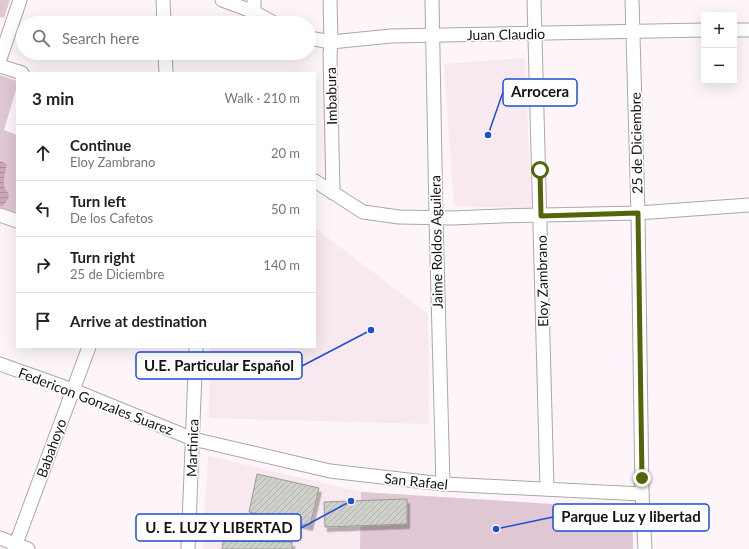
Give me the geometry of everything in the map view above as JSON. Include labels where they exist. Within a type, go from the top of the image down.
[{"type":"street","points":[[0,59],[20,0]]},
{"type":"street","points":[[163,0],[164,16]]},
{"type":"street","points":[[222,0],[254,6],[266,16]]},
{"type":"street","name":"Imbabura","points":[[330,0],[333,193]]},
{"type":"street","name":"Jaime Roldos Aguilera","points":[[432,0],[443,484]]},
{"type":"street","name":"Eloy Zambrano","points":[[534,0],[541,216],[547,489]]},
{"type":"street","name":"25 de Diciembre","points":[[632,0],[638,213],[642,494],[645,549]]},
{"type":"street","name":"Juan Claudio","points":[[316,39],[331,42],[391,36],[701,30]]},
{"type":"street","points":[[737,30],[749,30]]},
{"type":"street","points":[[165,60],[166,72]]},
{"type":"street","points":[[0,66],[19,72]]},
{"type":"street","points":[[316,182],[363,212],[399,217],[436,218],[638,213],[749,205]]},
{"type":"street","points":[[0,215],[16,221]]},
{"type":"street","name":"Babahoyo","points":[[15,547],[89,348]]},
{"type":"street","name":"Martinica","points":[[188,549],[196,348]]},
{"type":"street","name":"Federicon Gonzales Suarez","points":[[0,364],[73,390],[193,439]]},
{"type":"street","name":"San Rafael","points":[[193,439],[330,471],[443,484],[642,494]]},
{"type":"street","points":[[0,538],[15,547],[28,549]]},
{"type":"shaded area","points":[[0,0],[10,0],[4,18],[0,17]]},
{"type":"shaded area","points":[[525,58],[531,208],[454,206],[444,64]]},
{"type":"shaded area","points":[[0,75],[16,81],[16,89],[4,130],[16,135],[16,217],[0,210]]},
{"type":"shaded area","points":[[0,161],[7,164],[4,184],[6,191],[9,194],[8,199],[3,206],[0,206]]},
{"type":"shaded area","points":[[316,229],[428,314],[429,424],[209,418],[210,348],[316,348]]},
{"type":"shaded area","points":[[208,456],[361,492],[632,509],[633,549],[203,549]]},
{"type":"shaded area","points":[[361,492],[632,509],[633,549],[360,549]]},
{"type":"building","points":[[257,474],[319,488],[310,526],[249,512]]},
{"type":"building","points":[[407,499],[407,524],[325,527],[324,502]]},
{"type":"building","points":[[223,541],[292,542],[292,549],[222,549]]},
{"type":"place","name":"Arrocera","points":[[488,135]]},
{"type":"place","name":"U.E. Particular Español","points":[[371,330]]},
{"type":"place","name":"U. E. LUZ Y LIBERTAD","points":[[351,501]]},
{"type":"place","name":"Parque Luz y libertad","points":[[496,529]]},
{"type":"route","points":[[540,170],[541,216],[638,213],[642,478]]}]
